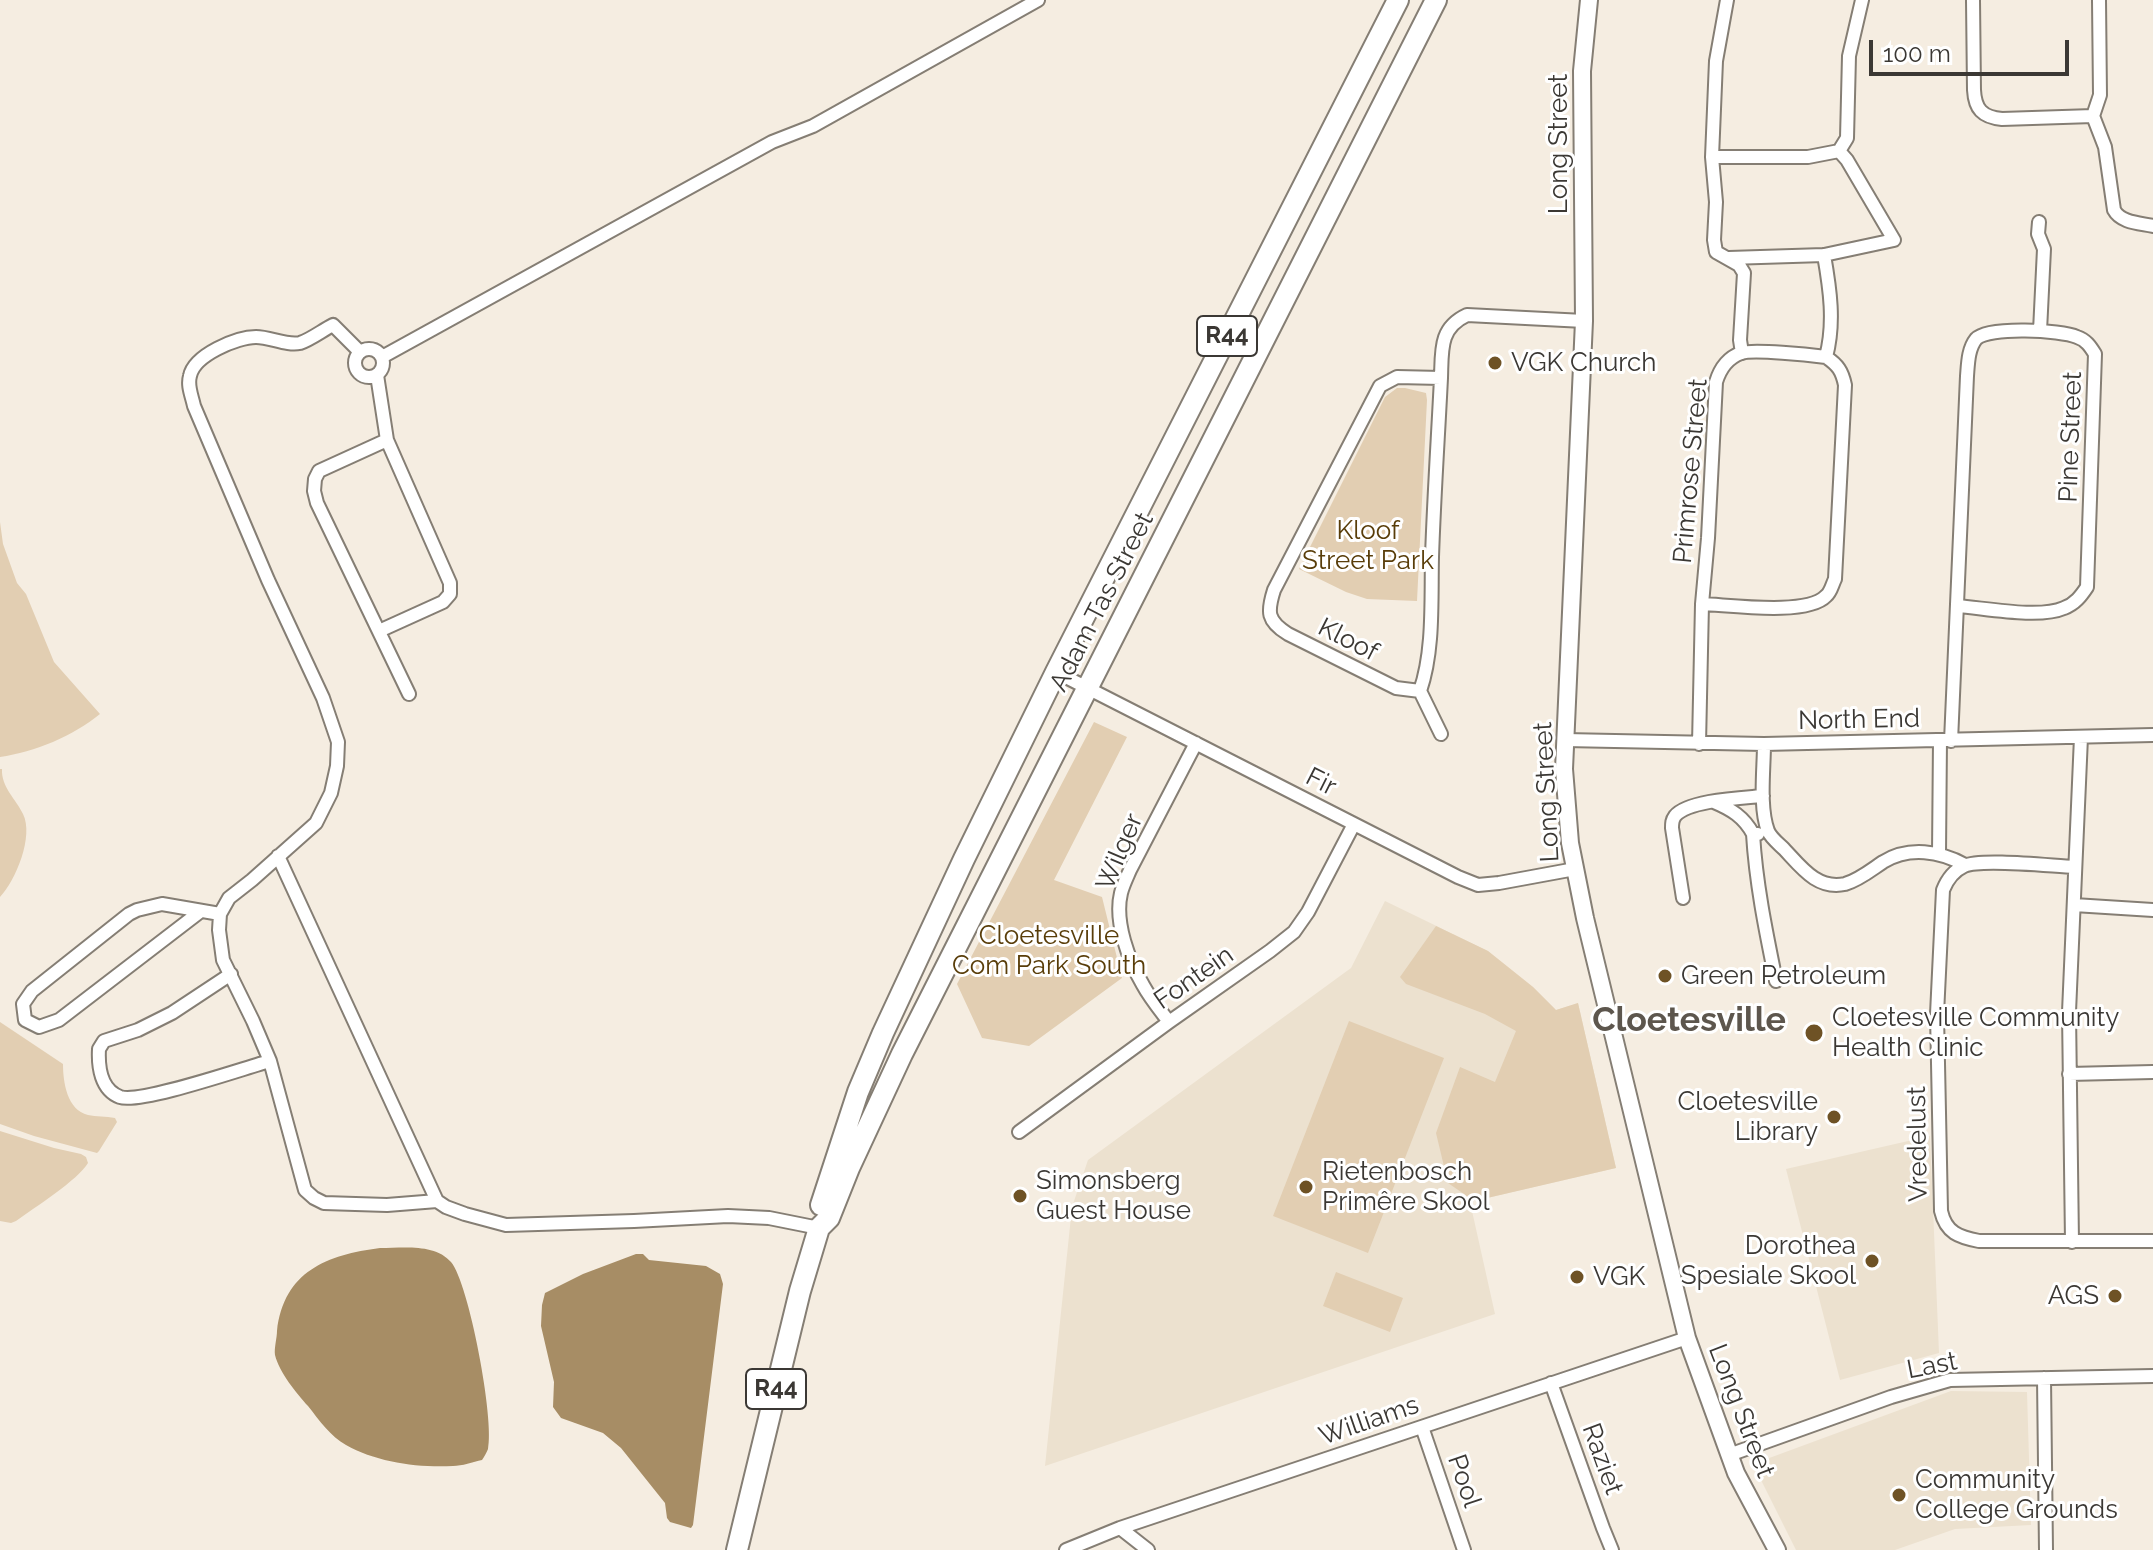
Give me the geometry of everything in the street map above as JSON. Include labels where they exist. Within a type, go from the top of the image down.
[{"type":"main road","name":"Adam Tas Street","points":[[737,1550],[800,1291],[819,1228],[817,1217],[858,1092],[883,1033],[1056,672],[1398,0]]},
{"type":"main road","name":"Adam Tas Street","points":[[819,1228],[829,1218],[884,1090],[1436,0]]},
{"type":"street","points":[[382,357],[772,142],[813,126],[1038,0]]},
{"type":"street","name":"Long Street","points":[[1589,0],[1582,71],[1584,321],[1565,740],[1570,843],[1585,918],[1687,1338],[1729,1455],[1777,1550]]},
{"type":"street","points":[[1727,0],[1716,61],[1712,157],[1808,157],[1839,151],[1847,138],[1849,56],[1862,0]]},
{"type":"street","points":[[1973,0],[1975,102],[1981,113],[2002,119],[2093,116]]},
{"type":"street","points":[[2099,0],[2100,95],[2093,116],[2105,147],[2114,210],[2123,219],[2153,226]]},
{"type":"street","points":[[1729,258],[1824,255],[1894,240],[1839,151]]},
{"type":"street","name":"Primrose Street","points":[[1712,157],[1716,252],[1739,265],[1744,273],[1742,353]]},
{"type":"street","points":[[2039,222],[2038,234],[2044,249],[2040,331]]},
{"type":"street","points":[[1702,604],[1797,608],[1819,602],[1829,594],[1835,579],[1845,385],[1843,373],[1837,364],[1826,357],[1831,291],[1824,255]]},
{"type":"street","points":[[1441,734],[1420,691],[1426,672],[1441,359],[1448,329],[1467,315],[1584,321]]},
{"type":"street","points":[[360,352],[333,325],[298,343],[255,337],[231,343],[199,360],[189,376],[194,406],[268,580],[323,698],[338,742],[331,793],[316,823],[229,898],[220,914],[219,930],[223,960],[270,1061],[305,1190],[324,1203],[387,1205],[437,1201]]},
{"type":"street","name":"Pine Street","points":[[1939,853],[1957,606],[1969,353],[1975,340],[1985,333],[2040,331],[2081,338],[2095,354],[2087,587],[2075,602],[2051,612],[1957,606]]},
{"type":"street","points":[[374,350],[382,357],[383,367],[377,375],[365,377],[357,371],[355,361],[360,352],[374,350]]},
{"type":"street","name":"Primrose Street","points":[[1699,744],[1702,604],[1719,372],[1727,361],[1742,353],[1826,357]]},
{"type":"street","points":[[377,375],[387,440],[450,583],[450,594],[443,602],[379,631]]},
{"type":"street","name":"Kloof","points":[[1420,691],[1396,688],[1288,634],[1273,623],[1269,604],[1380,386],[1397,377],[1441,378]]},
{"type":"street","points":[[387,440],[319,471],[314,491],[329,531],[409,694]]},
{"type":"street","name":"Fir","points":[[1056,672],[1478,885],[1575,869]]},
{"type":"street","name":"North End","points":[[1565,740],[1764,744],[2153,735]]},
{"type":"street","points":[[2081,737],[2069,1012],[2072,1242],[2153,1241]]},
{"type":"street","name":"Wilger","points":[[1169,1022],[1142,984],[1129,953],[1119,905],[1130,870],[1196,743]]},
{"type":"street","points":[[1764,744],[1763,796],[1769,833],[1812,878],[1827,884],[1850,883],[1898,855],[1939,853],[1965,865],[1989,863],[2074,867]]},
{"type":"street","points":[[1683,898],[1673,818],[1684,810],[1712,801],[1763,796]]},
{"type":"street","points":[[1712,801],[1747,822],[1753,834],[1763,918],[1776,981]]},
{"type":"street","name":"Fontein","points":[[1019,1132],[1294,932],[1308,912],[1354,824]]},
{"type":"street","points":[[1753,834],[1769,833]]},
{"type":"street","points":[[278,856],[437,1201],[465,1214],[506,1225],[728,1216],[769,1218],[819,1228]]},
{"type":"street","name":"Vredelust","points":[[1965,865],[1947,880],[1941,901],[1937,1014],[1943,1223],[1952,1234],[1979,1241],[2072,1242]]},
{"type":"street","points":[[201,911],[59,1020],[39,1027],[25,1020],[23,1004],[32,991],[129,914],[162,904],[220,914]]},
{"type":"street","points":[[2074,905],[2153,910]]},
{"type":"street","points":[[231,974],[156,1022],[104,1041],[99,1049],[103,1080],[116,1095],[135,1098],[270,1061]]},
{"type":"street","points":[[2069,1074],[2153,1072]]},
{"type":"street","name":"Williams","points":[[1066,1550],[1120,1528],[1687,1338]]},
{"type":"street","name":"Last","points":[[1729,1455],[1891,1397],[1950,1380],[2153,1376]]},
{"type":"street","points":[[2044,1378],[2046,1550]]},
{"type":"street","name":"Raziet","points":[[1551,1383],[1612,1550]]},
{"type":"street","name":"Pool","points":[[1422,1427],[1464,1550]]},
{"type":"street","points":[[1120,1528],[1148,1550]]},
{"type":"shaded area","name":"Rietenbosch Primêre Skool","points":[[1385,901],[1488,951],[1556,1010],[1578,1003],[1616,1168],[1470,1202],[1495,1314],[1045,1466],[1072,1207],[1088,1160],[1351,968]]},
{"type":"shaded area","name":"Dorothea Spesiale Skool","points":[[1930,1136],[1939,1353],[1840,1380],[1786,1169]]},
{"type":"shaded area","points":[[380,1248],[418,1248],[436,1252],[451,1262],[458,1275],[479,1353],[488,1411],[488,1449],[482,1460],[456,1466],[426,1466],[384,1460],[358,1451],[341,1442],[326,1428],[294,1389],[277,1362],[275,1352],[281,1310],[299,1280],[311,1270],[343,1255]]},
{"type":"shaded area","points":[[643,1254],[649,1260],[706,1266],[720,1274],[723,1284],[691,1528],[670,1522],[665,1503],[621,1448],[603,1433],[561,1418],[553,1407],[554,1382],[541,1326],[545,1293],[583,1274]]},
{"type":"shaded area","name":"Community College Grounds","points":[[1951,1391],[2027,1392],[2031,1525],[1955,1529],[1895,1550],[1796,1550],[1753,1464]]},
{"type":"green space","name":"Kloof Street Park","points":[[1397,388],[1426,393],[1427,400],[1417,601],[1367,599],[1299,569],[1385,397]]},
{"type":"green space","points":[[0,522],[3,544],[17,583],[26,594],[54,662],[100,714],[53,742],[0,757]]},
{"type":"green space","name":"Cloetesville Com Park South","points":[[1094,722],[1127,737],[1054,880],[1102,897],[1122,978],[1029,1046],[982,1038],[957,984]]},
{"type":"green space","points":[[0,769],[6,787],[23,814],[26,834],[22,857],[0,897]]},
{"type":"green space","points":[[1436,926],[1488,951],[1556,1010],[1578,1003],[1616,1168],[1470,1202],[1448,1183],[1436,1133],[1460,1067],[1495,1082],[1516,1031],[1485,1014],[1406,984],[1400,977]]},
{"type":"green space","points":[[1349,1021],[1444,1058],[1368,1253],[1273,1216]]},
{"type":"green space","points":[[0,1022],[63,1064],[65,1087],[75,1107],[88,1115],[115,1118],[117,1122],[97,1153],[0,1124]]},
{"type":"green space","points":[[0,1131],[81,1154],[88,1163],[66,1185],[16,1221],[0,1221]]},
{"type":"green space","points":[[1336,1272],[1403,1298],[1390,1332],[1323,1306]]},
{"type":"place","name":"VGK Church","points":[[1495,363]]},
{"type":"place","name":"Green Petroleum","points":[[1665,976]]},
{"type":"place","name":"Cloetesville Community Health Clinic","points":[[1814,1033]]},
{"type":"place","name":"Cloetesville Library","points":[[1834,1117]]},
{"type":"place","name":"Rietenbosch Primêre Skool","points":[[1306,1187]]},
{"type":"place","name":"Simonsberg Guest House","points":[[1020,1196]]},
{"type":"place","name":"Dorothea Spesiale Skool","points":[[1872,1261]]},
{"type":"place","name":"VGK","points":[[1577,1277]]},
{"type":"place","name":"AGS","points":[[2115,1296]]},
{"type":"place","name":"Community College Grounds","points":[[1899,1495]]},
{"type":"district","name":"Cloetesville","points":[[1689,1021]]}]
